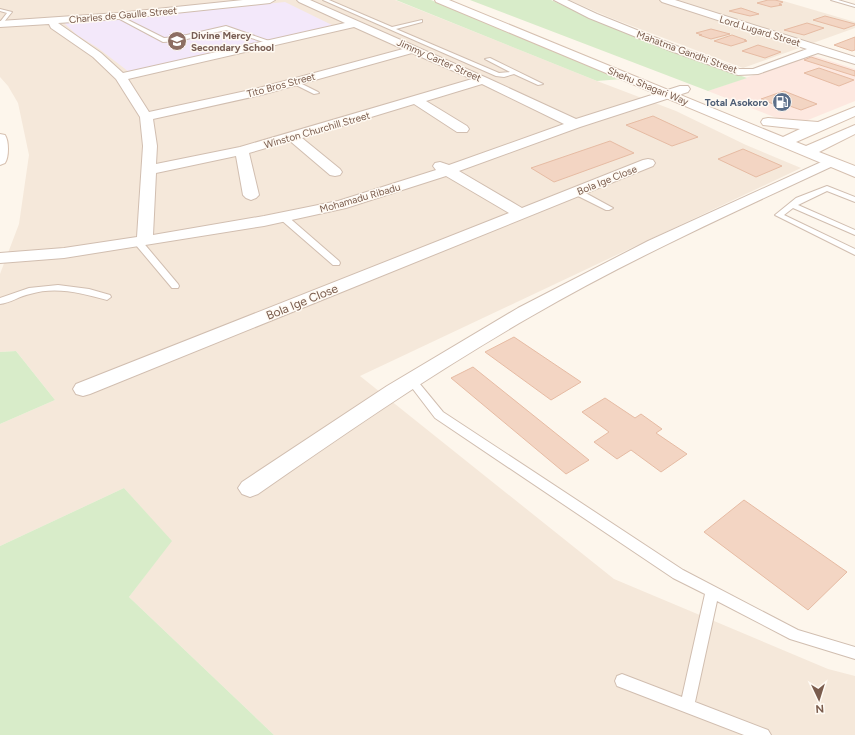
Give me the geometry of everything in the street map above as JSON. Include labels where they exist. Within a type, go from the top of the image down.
[{"type":"main road","name":"Shehu Shagari Way","points":[[440,0],[653,88]]},
{"type":"main road","name":"Shehu Shagari Way","points":[[461,0],[668,88],[806,152],[830,152]]},
{"type":"main road","name":"Shehu Shagari Way","points":[[684,88],[800,135],[830,152],[855,172]]},
{"type":"main road","points":[[783,142],[855,111]]},
{"type":"main road","points":[[768,122],[806,126],[826,124]]},
{"type":"main road","points":[[851,146],[848,142],[848,137],[855,130]]},
{"type":"main road","points":[[830,152],[855,130]]},
{"type":"main road","points":[[0,138],[0,160]]},
{"type":"street","name":"Charles de Gaulle Street","points":[[0,24],[118,16],[270,0]]},
{"type":"street","name":"Jimmy Carter Street","points":[[302,0],[483,80],[575,124]]},
{"type":"street","name":"Mahatma Gandhi Street","points":[[559,0],[593,16],[738,72],[754,72],[817,49]]},
{"type":"street","name":"Lord Lugard Street","points":[[665,0],[855,61]]},
{"type":"street","points":[[52,21],[55,26],[97,55],[121,77],[146,117],[150,146],[142,238]]},
{"type":"street","points":[[121,77],[356,23]]},
{"type":"street","name":"Tito Bros Street","points":[[146,117],[294,82],[414,49]]},
{"type":"street","name":"Winston Churchill Street","points":[[149,170],[242,151],[483,80]]},
{"type":"street","name":"Mohamadu Ribadu","points":[[0,247],[142,238],[189,224],[336,195],[435,163],[562,117],[653,88],[684,88]]},
{"type":"street","name":"Mohamadu Ribadu","points":[[0,258],[64,253],[142,238],[283,217],[341,205],[449,170],[668,88]]},
{"type":"street","points":[[416,100],[462,129]]},
{"type":"street","points":[[293,137],[335,172]]},
{"type":"street","points":[[242,151],[251,195]]},
{"type":"street","points":[[250,488],[382,398],[483,336],[560,293],[711,216],[830,152]]},
{"type":"street","points":[[435,163],[521,214]]},
{"type":"street","name":"Bola Ige Close","points":[[83,389],[648,163]]},
{"type":"lane","points":[[325,0],[498,75],[515,72]]},
{"type":"lane","points":[[833,0],[855,6]]},
{"type":"lane","points":[[0,10],[10,12],[0,24]]},
{"type":"lane","points":[[118,16],[163,40],[178,39],[226,28],[272,43]]},
{"type":"lane","points":[[391,29],[420,21]]},
{"type":"lane","points":[[488,58],[540,84]]},
{"type":"lane","points":[[294,82],[316,93]]},
{"type":"lane","points":[[855,200],[827,188],[799,200],[779,215],[855,252]]},
{"type":"lane","points":[[577,192],[609,208]]},
{"type":"lane","points":[[792,206],[855,233]]},
{"type":"lane","points":[[283,217],[336,263]]},
{"type":"lane","points":[[142,238],[175,286]]},
{"type":"lane","points":[[0,301],[31,290],[47,288],[86,291],[107,297]]},
{"type":"lane","points":[[411,380],[439,415],[678,574],[795,635],[855,653]]},
{"type":"lane","points":[[687,706],[712,593]]},
{"type":"lane","points":[[622,681],[763,735]]},
{"type":"shaded area","points":[[0,0],[395,0],[676,111],[746,145],[801,168],[360,376],[614,579],[828,669],[855,676],[855,735],[274,735],[129,597],[171,541],[124,488],[0,546],[0,424],[55,400],[16,351],[0,352],[0,274],[19,224],[29,155],[18,103],[8,86],[0,77]]},
{"type":"shaded area","points":[[569,0],[780,0],[855,22],[855,28],[743,68],[611,18]]},
{"type":"shaded area","name":"Divine Mercy Secondary School","points":[[285,2],[334,26],[129,72],[98,48],[77,35],[64,23]]},
{"type":"shaded area","points":[[812,55],[855,69],[855,101],[803,122],[787,122],[708,91]]},
{"type":"green space","points":[[396,0],[431,0],[622,79],[597,81]]},
{"type":"green space","points":[[470,0],[551,0],[618,30],[747,78],[708,91]]},
{"type":"green space","points":[[16,351],[55,400],[0,424],[0,352]]},
{"type":"green space","points":[[124,488],[172,541],[129,597],[274,735],[0,735],[0,546]]},
{"type":"building","points":[[768,0],[783,2],[779,4],[782,5],[771,7],[757,3]]},
{"type":"building","points":[[741,8],[759,14],[750,16],[729,11]]},
{"type":"building","points":[[825,16],[855,25],[844,29],[813,20]]},
{"type":"building","points":[[807,23],[824,28],[804,35],[784,30]]},
{"type":"building","points":[[711,29],[730,34],[711,39],[696,33]]},
{"type":"building","points":[[732,35],[747,41],[731,46],[714,41]]},
{"type":"building","points":[[855,37],[855,50],[852,51],[834,45]]},
{"type":"building","points":[[758,45],[781,52],[765,58],[742,51]]},
{"type":"building","points":[[811,57],[855,71],[855,76],[804,60]]},
{"type":"building","points":[[819,68],[854,80],[839,86],[804,73]]},
{"type":"building","points":[[784,91],[817,104],[801,110],[784,104],[778,106],[761,99]]},
{"type":"building","points":[[653,116],[698,137],[672,146],[626,125]]},
{"type":"building","points":[[610,141],[634,153],[554,182],[531,168]]},
{"type":"building","points":[[743,149],[782,166],[756,177],[718,159]]},
{"type":"building","points":[[514,337],[581,382],[551,400],[485,352]]},
{"type":"building","points":[[473,367],[589,460],[566,474],[451,378]]},
{"type":"building","points":[[605,398],[635,418],[641,414],[662,429],[656,433],[687,454],[661,472],[631,450],[617,459],[594,442],[609,432],[582,412]]},
{"type":"building","points":[[744,500],[847,572],[808,610],[704,532]]},
{"type":"place","name":"Divine Mercy Secondary School","points":[[177,41]]},
{"type":"place","name":"Total Asokoro","points":[[782,102]]}]
